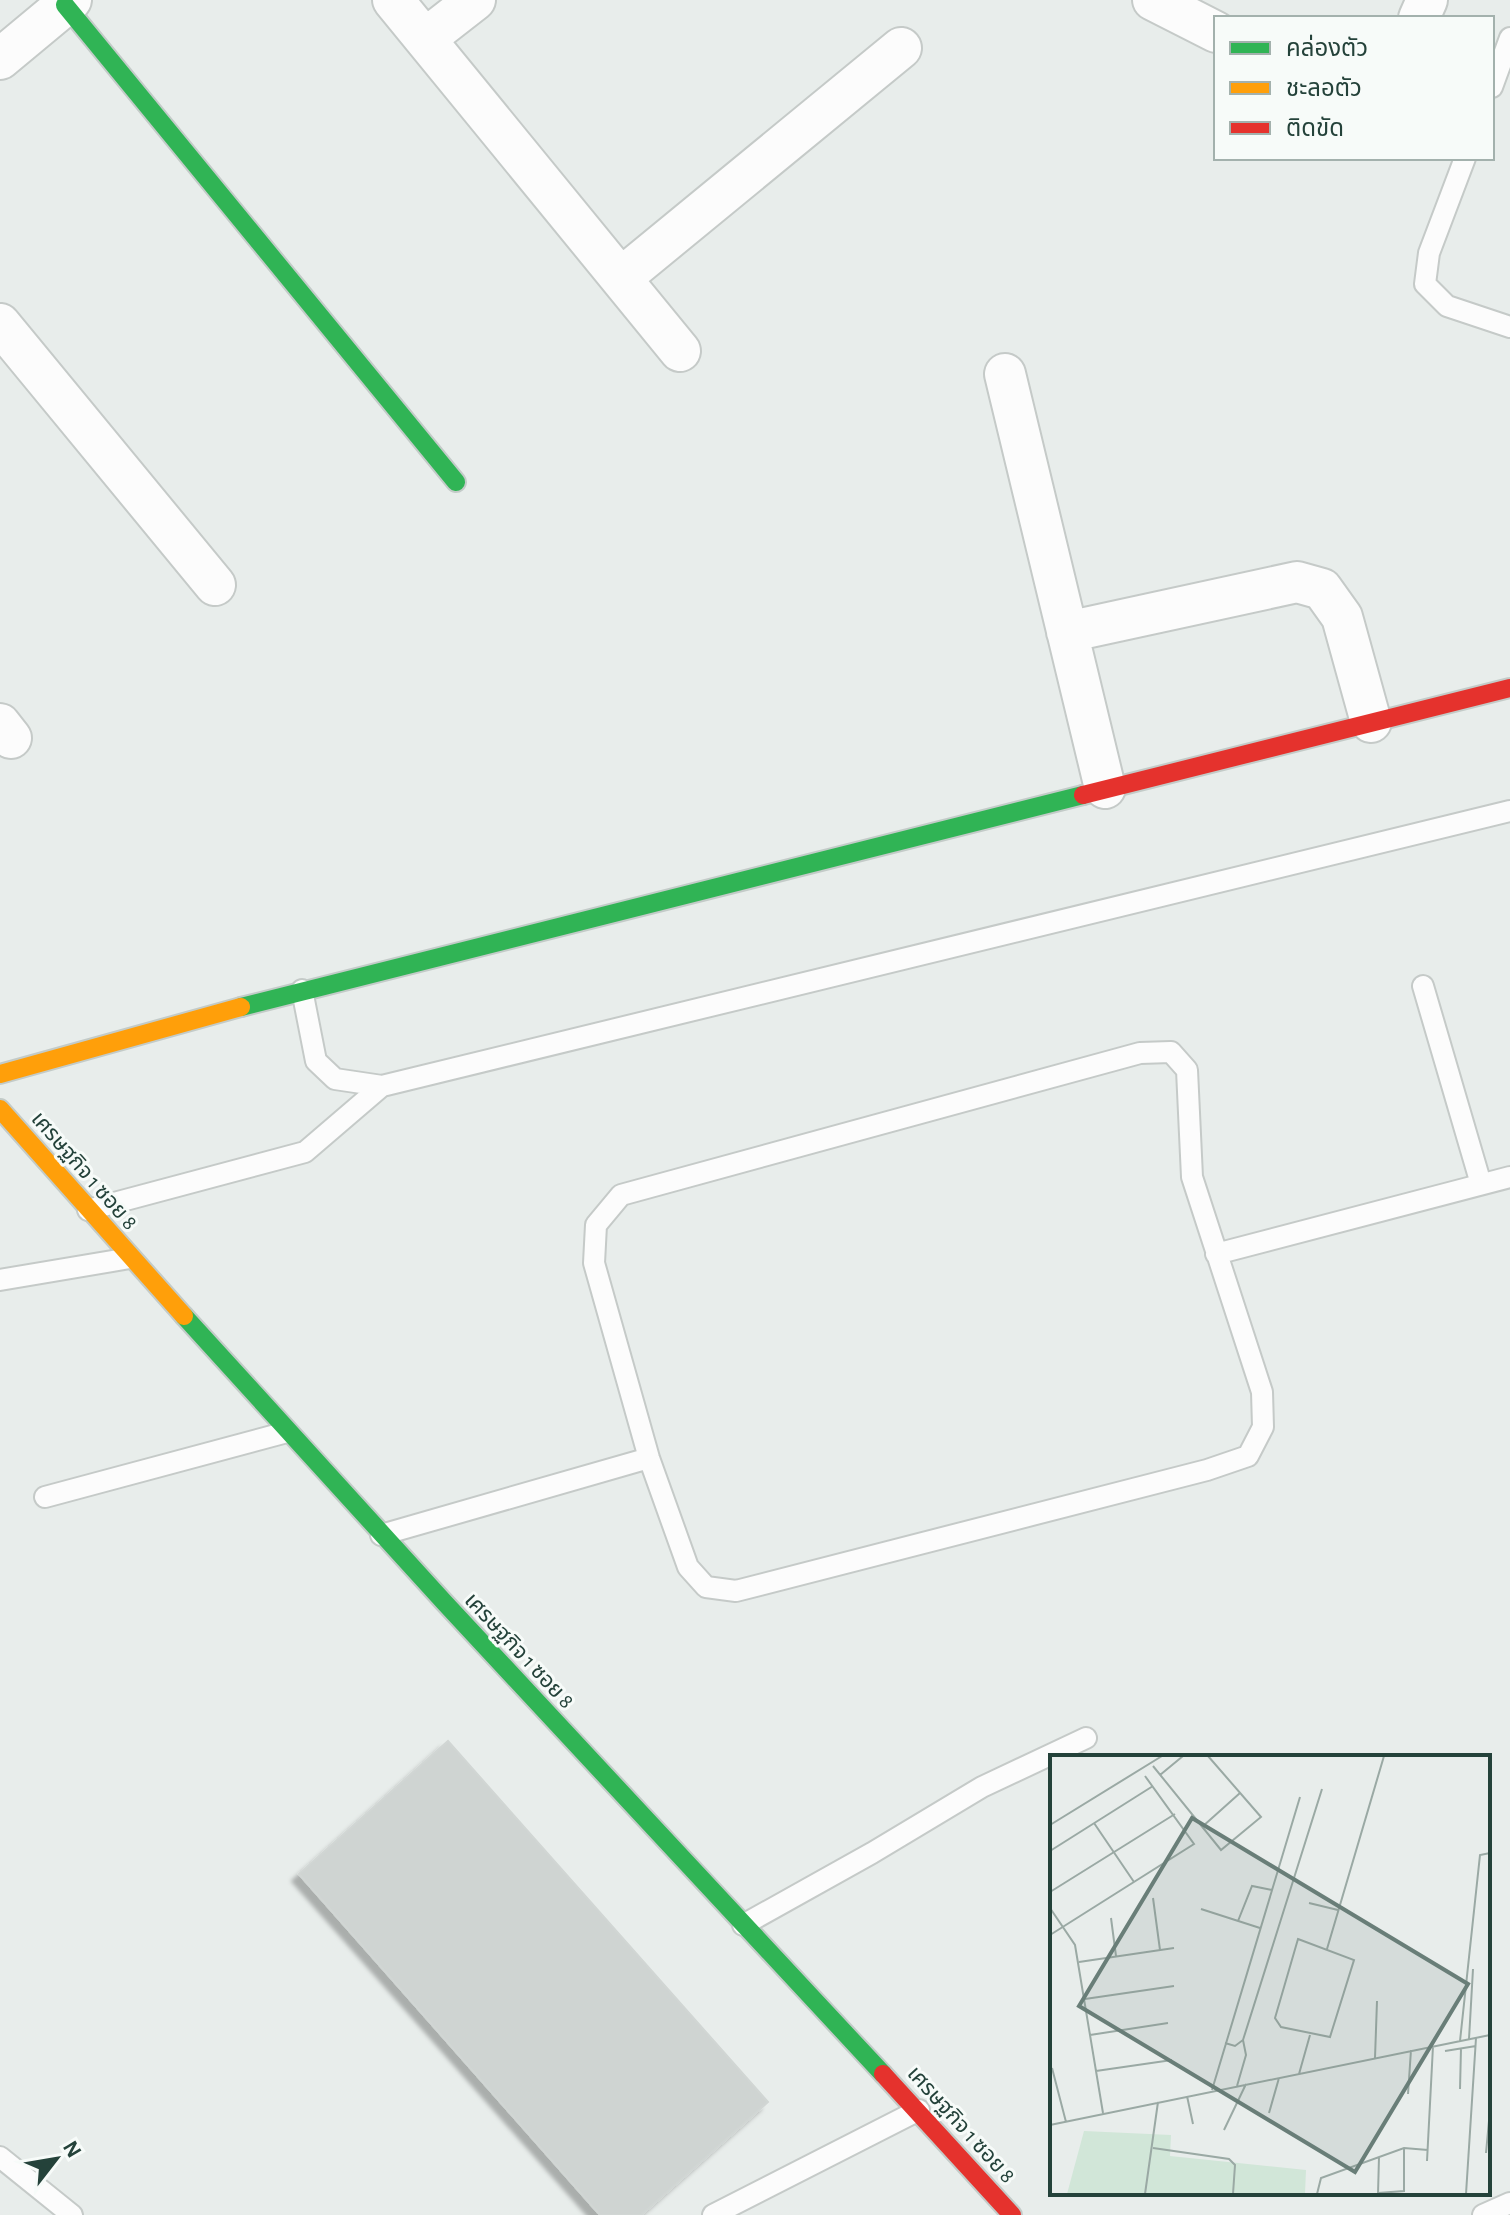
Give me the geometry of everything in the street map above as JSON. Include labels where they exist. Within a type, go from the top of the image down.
[{"type":"street","points":[[393,0],[680,351]]},
{"type":"street","points":[[425,39],[475,0]]},
{"type":"street","points":[[1153,0],[1214,31]]},
{"type":"street","points":[[0,59],[68,2],[456,482]]},
{"type":"street","points":[[621,278],[901,48]]},
{"type":"street","points":[[0,324],[215,585]]},
{"type":"street","points":[[1005,374],[1105,788]]},
{"type":"street","points":[[1067,632],[1297,582],[1322,589],[1342,617],[1371,722]]},
{"type":"street","points":[[0,1074],[302,990],[1510,688]]},
{"type":"street","name":"เศรษฐกิจ 1 ซอย 8","points":[[0,1109],[130,1258],[381,1535],[919,2110],[1012,2215]]},
{"type":"lane","points":[[1494,83],[1510,38]]},
{"type":"lane","points":[[1464,160],[1429,253],[1425,284],[1447,306],[1510,327]]},
{"type":"lane","points":[[302,990],[316,1061],[335,1079],[382,1086],[1510,811]]},
{"type":"lane","points":[[1423,986],[1481,1184]]},
{"type":"lane","points":[[1171,1052],[1187,1070],[1192,1177],[1216,1254],[1262,1392],[1263,1427],[1248,1456],[1207,1470],[736,1591],[706,1587],[688,1567],[649,1458],[594,1263],[596,1225],[621,1195],[1140,1053],[1171,1052]]},
{"type":"lane","points":[[88,1210],[305,1152],[382,1086]]},
{"type":"lane","points":[[1216,1254],[1510,1177]]},
{"type":"lane","points":[[0,1280],[130,1258]]},
{"type":"lane","points":[[45,1497],[287,1432]]},
{"type":"lane","points":[[381,1535],[649,1458]]},
{"type":"lane","points":[[743,1925],[982,1787],[1086,1738]]},
{"type":"lane","points":[[713,2215],[919,2110]]},
{"type":"lane","points":[[0,2157],[72,2215]]},
{"type":"lane","points":[[1483,2215],[1510,2203]]},
{"type":"building","points":[[448,1741],[768,2102],[641,2215],[600,2215],[299,1874]]},
{"type":"traffic: fast","points":[[65,5],[456,482]]},
{"type":"traffic: fast","points":[[241,1007],[1083,795]]},
{"type":"traffic: fast","points":[[184,1316],[444,1602],[883,2074]]},
{"type":"traffic: slow","points":[[0,1074],[241,1007]]},
{"type":"traffic: slow","points":[[0,1109],[184,1316]]},
{"type":"traffic: jam","points":[[1083,795],[1510,688]]},
{"type":"traffic: jam","points":[[883,2074],[1012,2215]]}]
